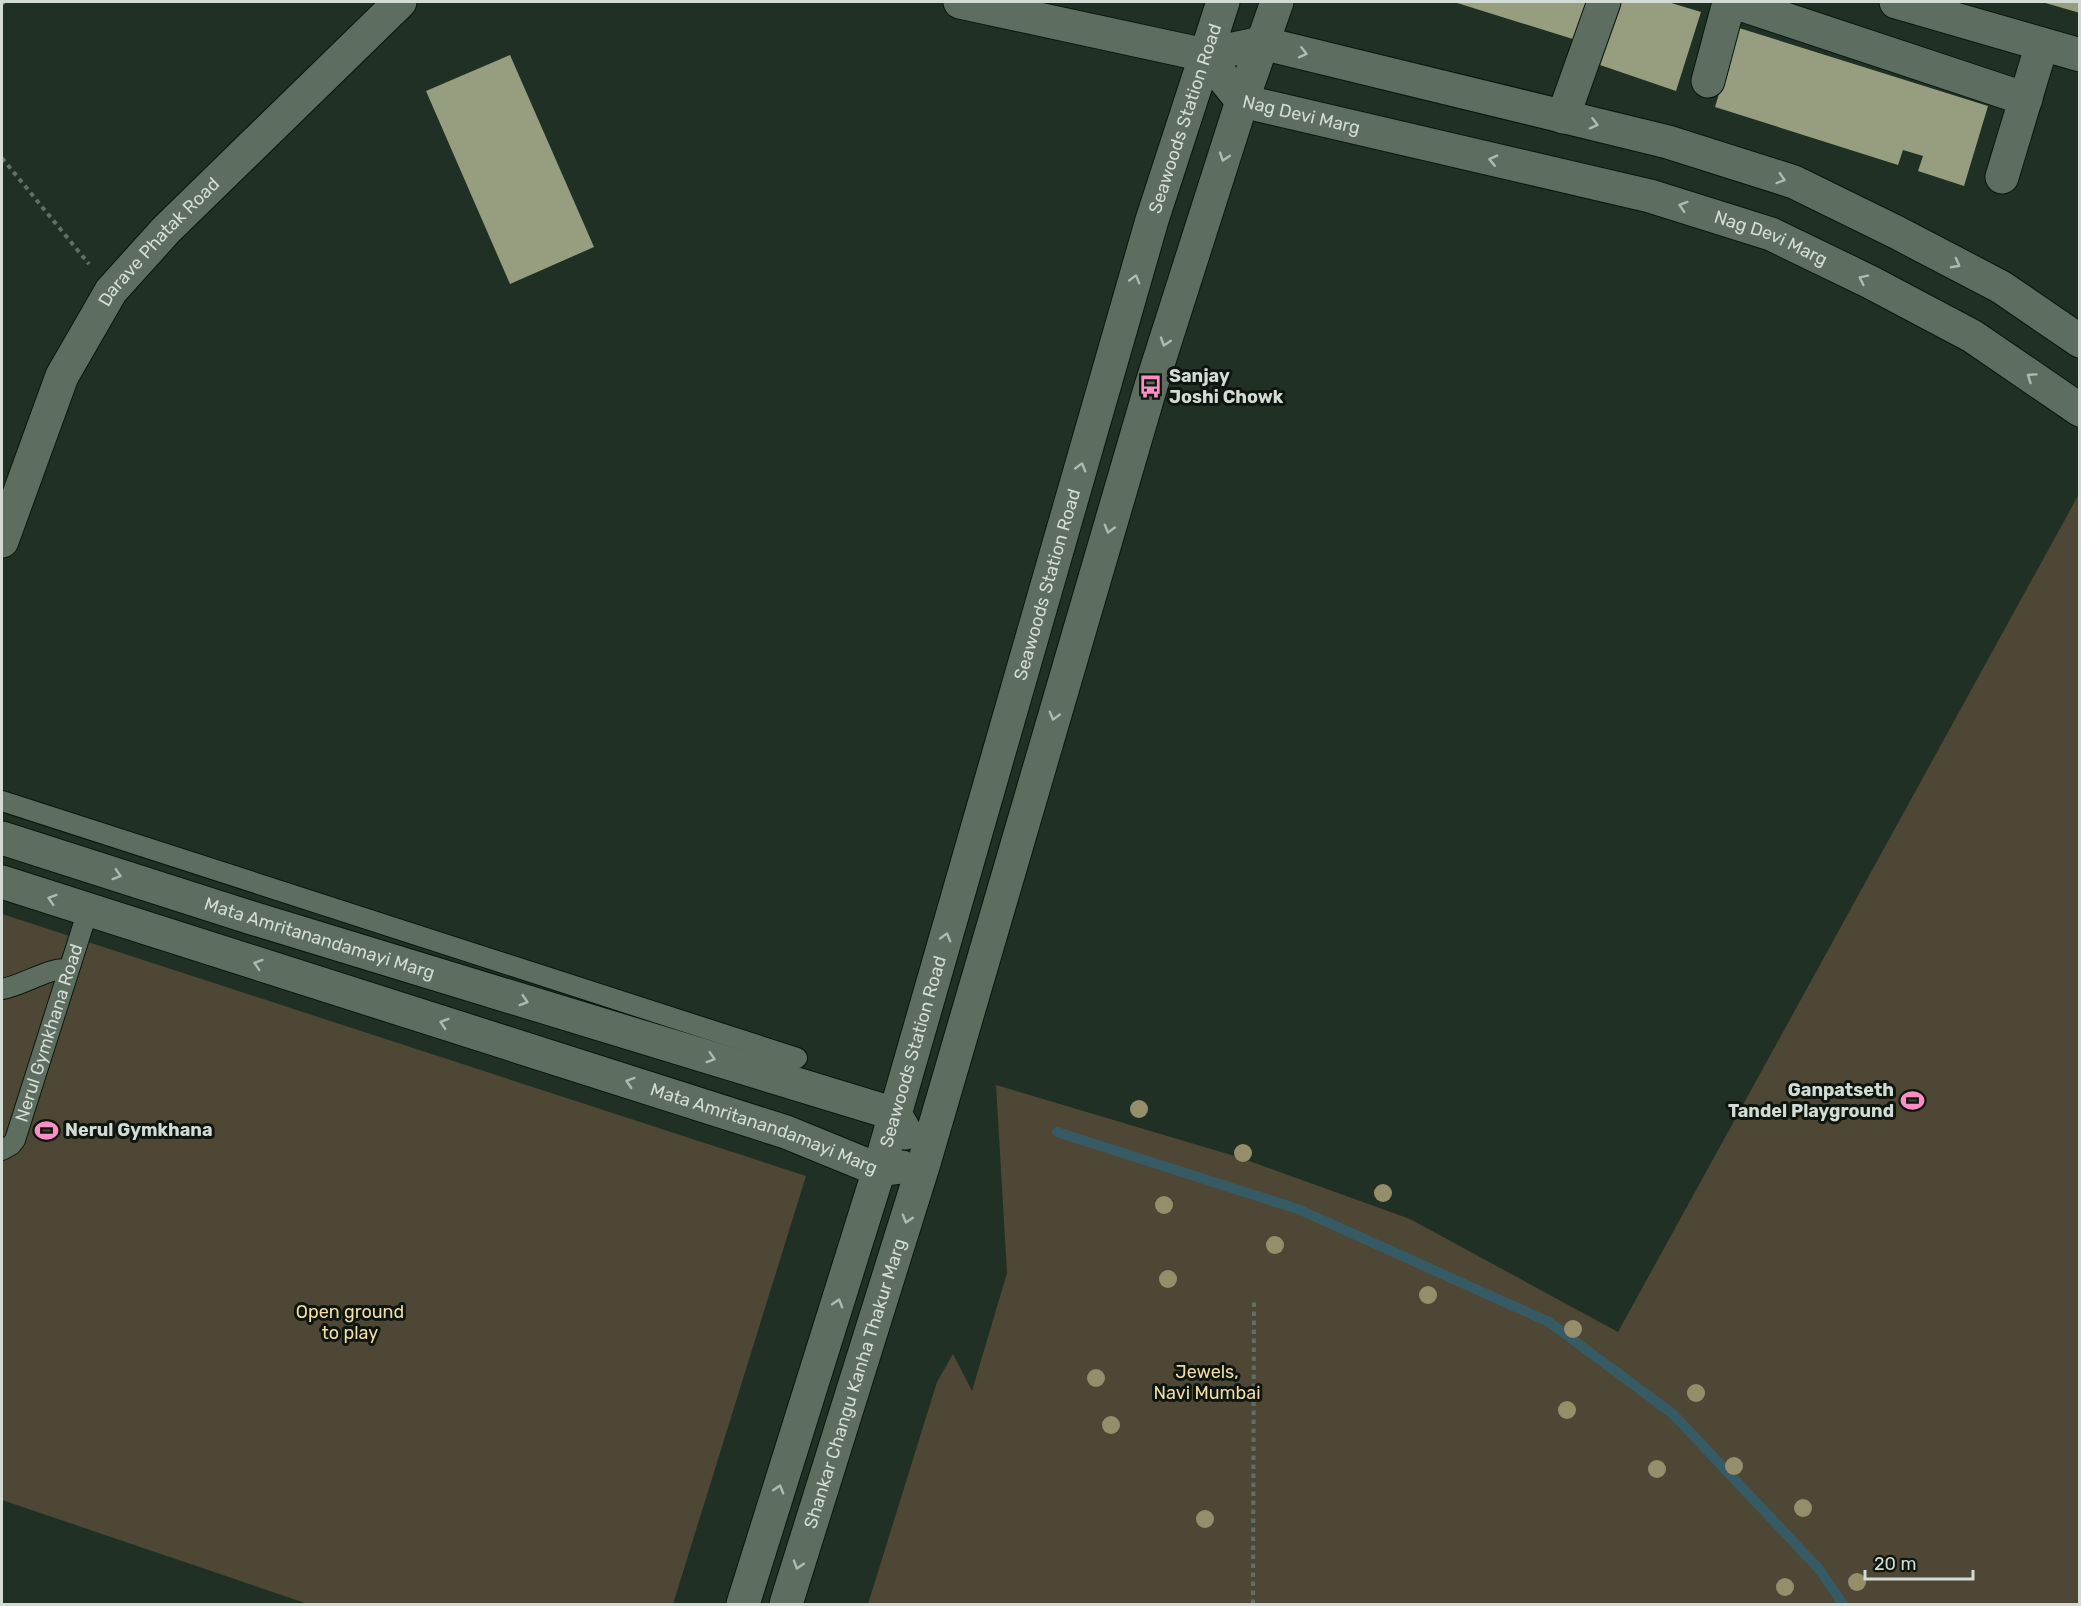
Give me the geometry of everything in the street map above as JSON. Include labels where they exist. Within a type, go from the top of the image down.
[{"type":"main road","name":"Darave Phatak Road","points":[[2,541],[62,376],[111,291],[166,230],[400,2]]},
{"type":"main road","points":[[960,2],[1205,55],[1262,42],[1668,142],[1794,182],[2001,287],[2079,341]]},
{"type":"main road","name":"Seawoods Station Road","points":[[879,1170],[1152,220],[1223,2]]},
{"type":"main road","points":[[924,1163],[1151,386],[1242,101],[1277,2]]},
{"type":"main road","points":[[1563,117],[1604,2]]},
{"type":"main road","points":[[1896,2],[1988,14],[2043,44],[2079,55]]},
{"type":"main road","points":[[1708,81],[1727,10],[1743,3],[2026,99]]},
{"type":"main road","points":[[2002,177],[2043,44]]},
{"type":"main road","name":"Nag Devi Marg","points":[[1205,55],[1242,101],[1650,196],[1771,234],[1870,282],[1972,336],[2079,410]]},
{"type":"main road","name":"Mata Amritanandamayi Marg","points":[[2,838],[252,918],[895,1114]]},
{"type":"main road","name":"Mata Amritanandamayi Marg","points":[[2,882],[786,1132],[879,1170],[924,1163]]},
{"type":"main road","points":[[895,1114],[924,1163]]},
{"type":"main road","name":"Shankar Changu Kanha Thakur Marg","points":[[786,1605],[924,1163]]},
{"type":"main road","points":[[743,1605],[879,1170]]},
{"type":"lane","points":[[2,801],[797,1058]]},
{"type":"lane","points":[[252,918],[262,885]]},
{"type":"lane","name":"Nerul Gymkhana Road","points":[[2,1150],[15,1140],[88,910]]},
{"type":"lane","points":[[2,989],[20,985],[58,968],[68,970]]},
{"type":"path","points":[[2,158],[111,291]]},
{"type":"path","points":[[1253,1605],[1254,1300]]},
{"type":"green space","name":"Jewels, Navi Mumbai","points":[[2079,494],[2079,1604],[868,1604],[937,1382],[953,1354],[972,1391],[1007,1273],[996,1085],[1238,1157],[1410,1219],[1618,1332]]},
{"type":"green space","name":"Open ground to play","points":[[2,914],[806,1176],[673,1604],[308,1604],[2,1500]]},
{"type":"building","points":[[1454,2],[1588,2],[1576,40]]},
{"type":"building","points":[[1620,2],[1668,2],[1701,12],[1676,91],[1600,65]]},
{"type":"building","points":[[2042,2],[2080,2],[2080,13]]},
{"type":"building","points":[[1739,28],[1988,106],[1964,186],[1918,171],[1923,156],[1903,150],[1898,165],[1715,107]]},
{"type":"building","points":[[510,55],[594,247],[510,284],[426,91]]},
{"type":"waterway","points":[[1057,1132],[1298,1209],[1549,1322],[1673,1414],[1819,1569],[1843,1604]]},
{"type":"place","name":"Sanjay Joshi Chowk","points":[[1151,386]]},
{"type":"place","name":"Ganpatseth Tandel Playground","points":[[1912,1100]]},
{"type":"place","name":"Nerul Gymkhana","points":[[47,1130]]}]
